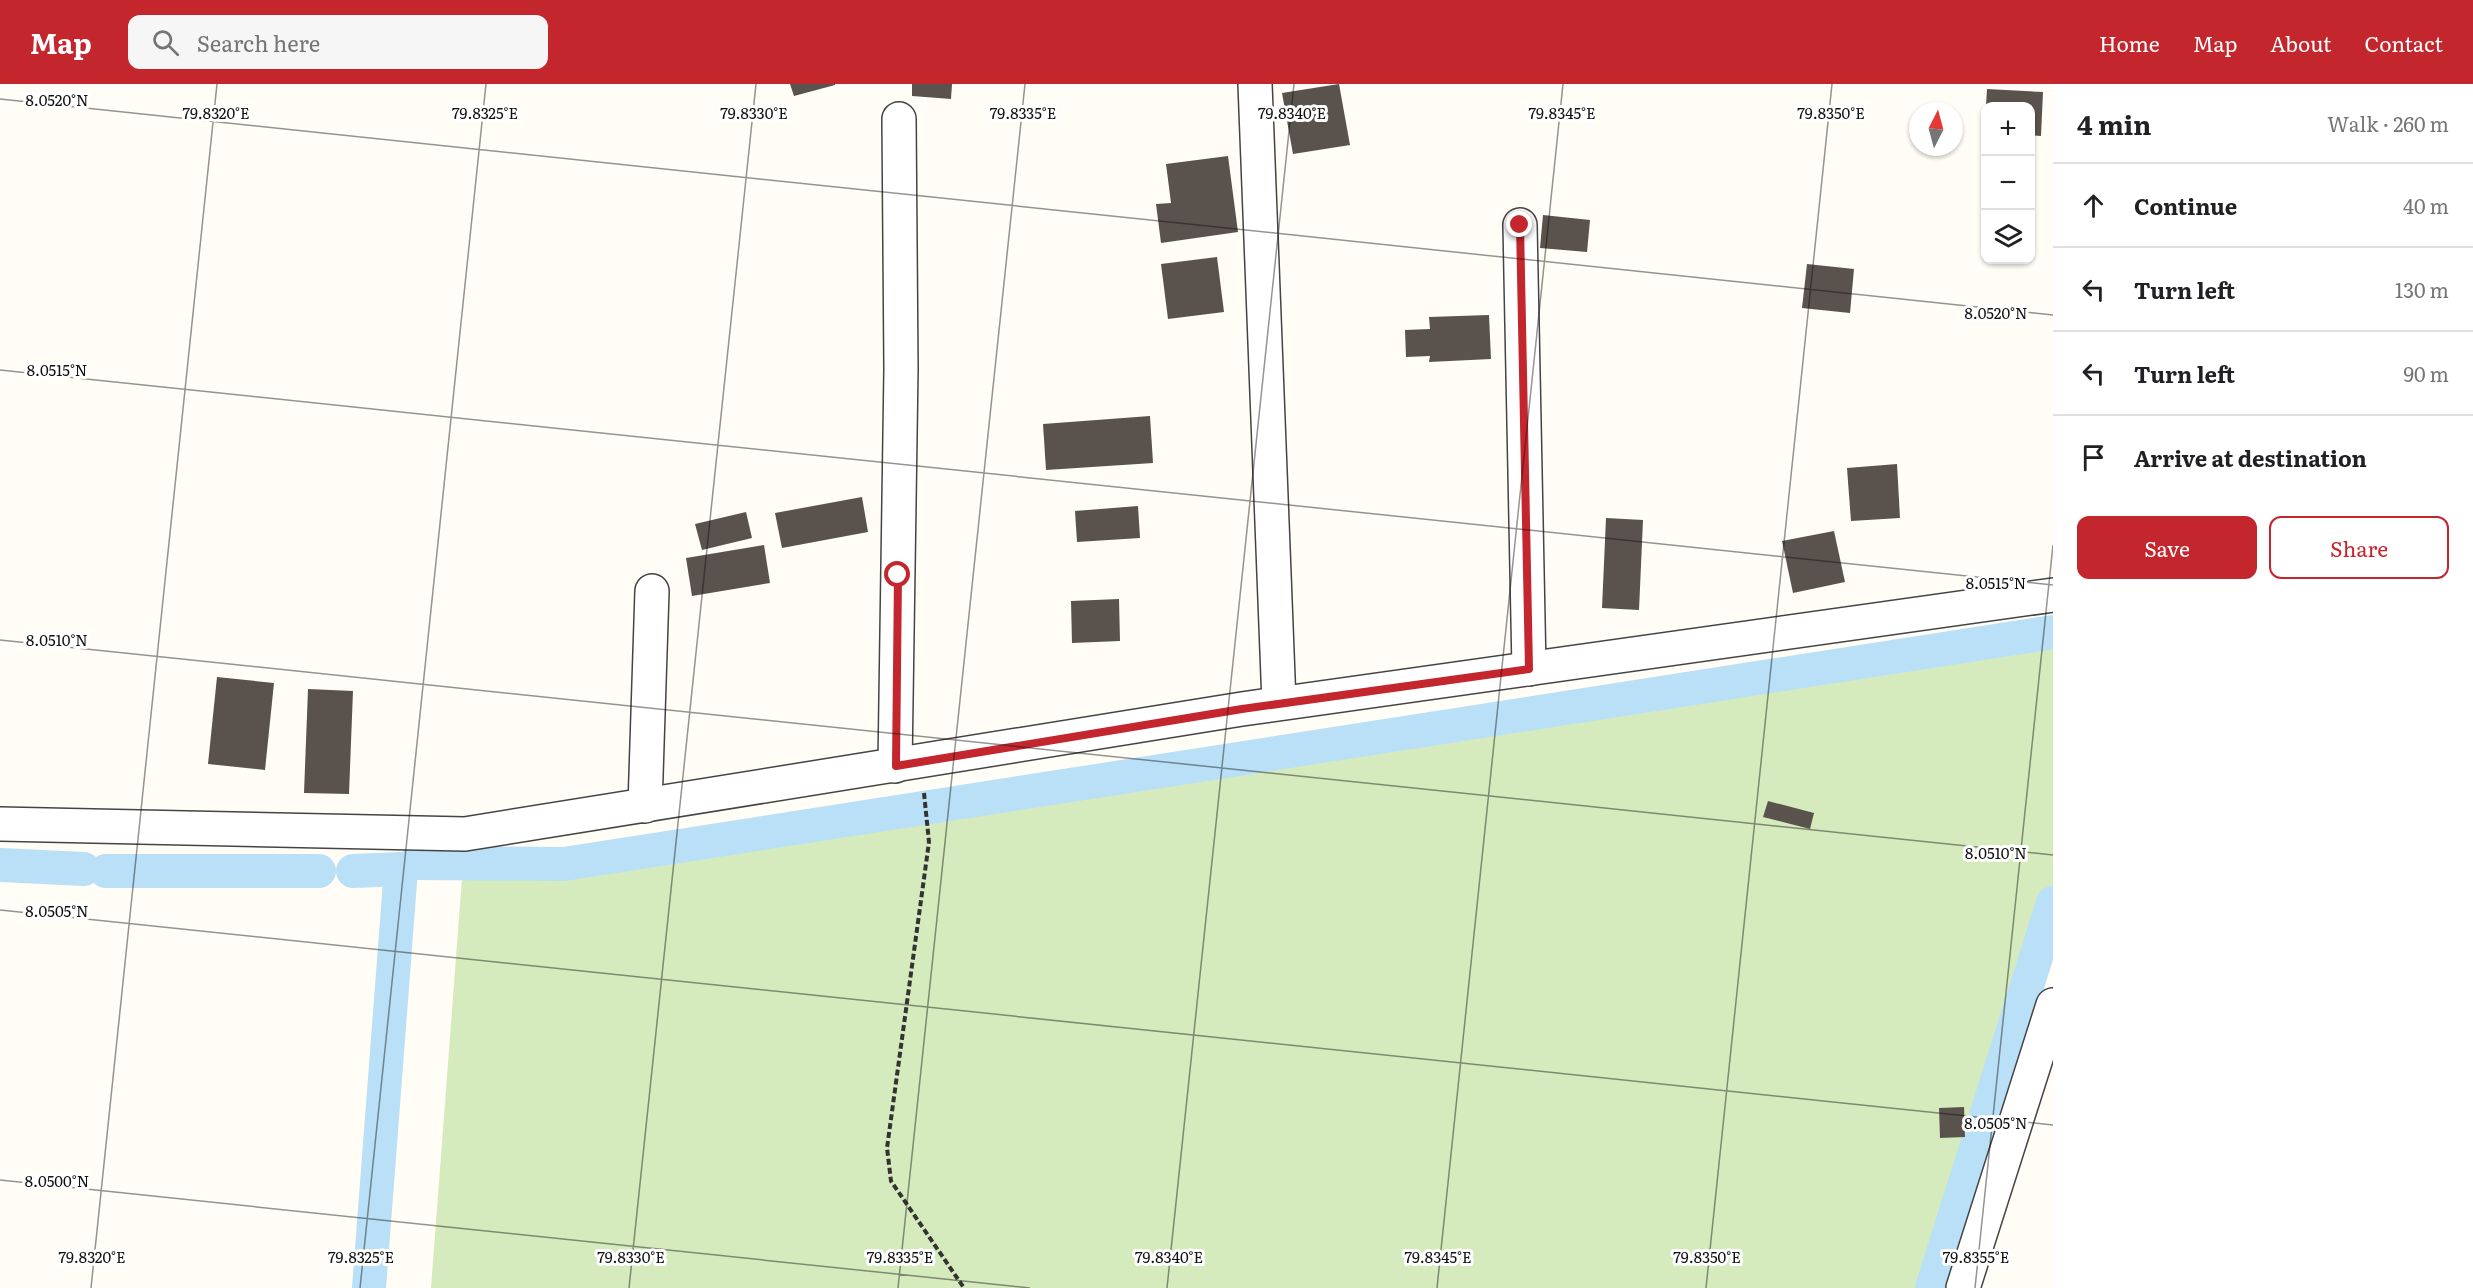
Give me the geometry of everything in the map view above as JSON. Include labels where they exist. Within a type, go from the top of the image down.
[{"type":"street","points":[[1255,84],[1280,703]]},
{"type":"street","points":[[896,766],[901,369],[899,119]]},
{"type":"street","points":[[1520,225],[1529,669]]},
{"type":"street","points":[[645,806],[652,591]]},
{"type":"street","points":[[0,824],[465,834],[1280,703],[2053,595]]},
{"type":"street","points":[[1963,1288],[2053,1005]]},
{"type":"path","points":[[923,789],[929,842],[887,1148],[891,1181],[964,1288]]},
{"type":"green space","points":[[2053,626],[2053,923],[1941,1288],[431,1288],[463,865]]},
{"type":"building","points":[[790,84],[835,84],[835,85],[794,96]]},
{"type":"building","points":[[912,84],[952,84],[951,99],[912,96]]},
{"type":"building","points":[[1339,84],[1350,145],[1293,154],[1282,93]]},
{"type":"building","points":[[1987,89],[2043,92],[2041,136],[2035,135],[2035,102],[1986,102]]},
{"type":"building","points":[[1228,156],[1238,232],[1161,243],[1156,204],[1171,203],[1166,164]]},
{"type":"building","points":[[1543,215],[1590,220],[1587,252],[1540,248]]},
{"type":"building","points":[[1217,257],[1224,312],[1168,319],[1161,264]]},
{"type":"building","points":[[1807,264],[1854,269],[1850,313],[1802,308]]},
{"type":"building","points":[[1489,315],[1491,359],[1429,362],[1430,356],[1406,357],[1405,330],[1430,329],[1429,317]]},
{"type":"building","points":[[1150,416],[1153,463],[1046,470],[1043,424]]},
{"type":"building","points":[[1897,464],[1900,518],[1851,521],[1847,468]]},
{"type":"building","points":[[862,497],[868,532],[782,548],[775,513]]},
{"type":"building","points":[[1138,506],[1140,538],[1077,542],[1075,511]]},
{"type":"building","points":[[746,512],[752,538],[702,550],[695,524]]},
{"type":"building","points":[[1606,518],[1643,520],[1639,610],[1602,608]]},
{"type":"building","points":[[1834,531],[1845,582],[1793,593],[1782,541]]},
{"type":"building","points":[[764,545],[770,583],[692,596],[686,558]]},
{"type":"building","points":[[1119,599],[1120,641],[1072,643],[1071,601]]},
{"type":"building","points":[[217,677],[274,683],[265,770],[208,764]]},
{"type":"building","points":[[308,689],[353,691],[349,794],[304,793]]},
{"type":"building","points":[[1768,801],[1814,813],[1810,829],[1763,817]]},
{"type":"building","points":[[1964,1107],[1965,1137],[1940,1138],[1939,1108]]},
{"type":"waterway","points":[[415,863],[564,864],[2053,632]]},
{"type":"waterway","points":[[1,865],[84,869]]},
{"type":"waterway","points":[[353,871],[401,869],[369,1288]]},
{"type":"waterway","points":[[106,871],[319,871]]},
{"type":"waterway","points":[[1932,1288],[2053,903]]},
{"type":"route","points":[[898,575],[896,766],[1242,709],[1529,669],[1520,225]]}]
